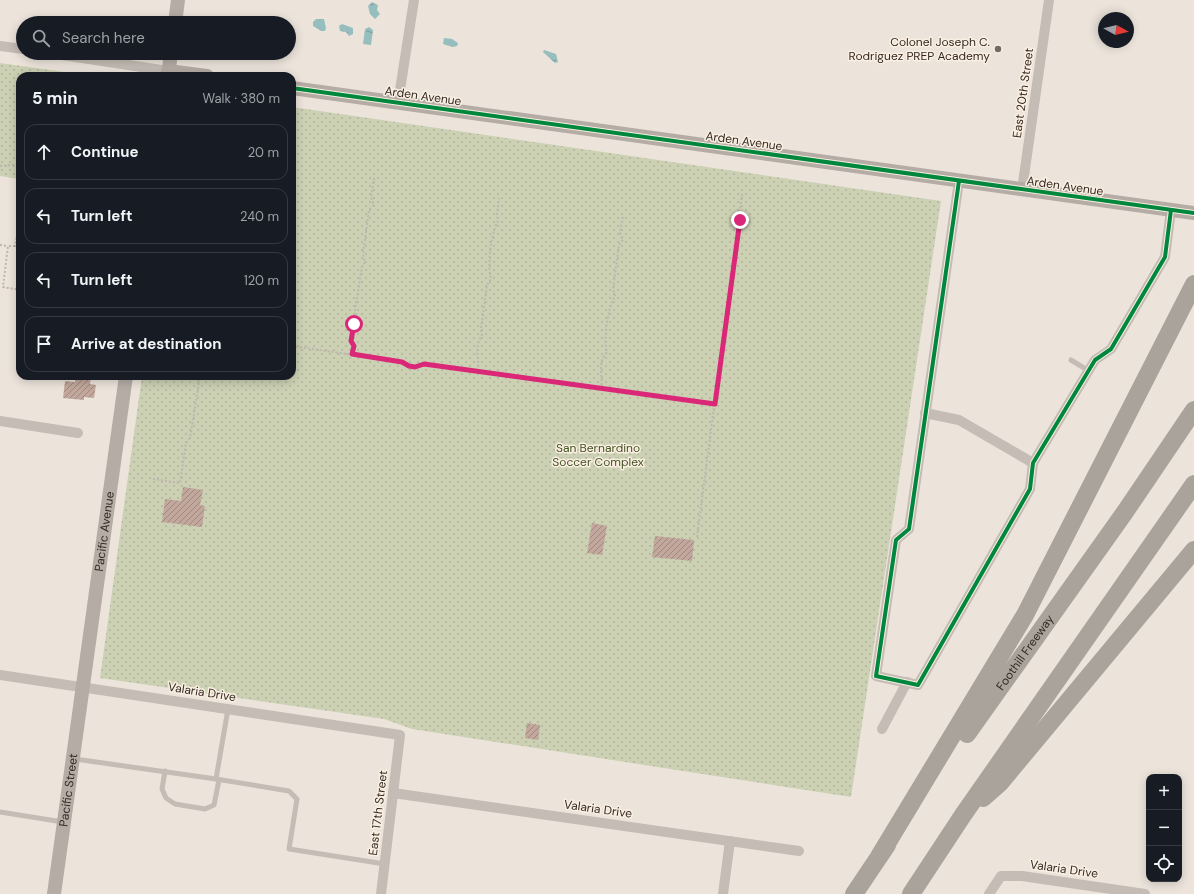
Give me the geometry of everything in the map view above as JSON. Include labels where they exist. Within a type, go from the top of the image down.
[{"type":"highway","points":[[880,855],[994,669],[1025,615],[1194,284]]},
{"type":"highway","name":"Foothill Freeway","points":[[854,894],[880,855],[1125,512],[1194,410]]},
{"type":"highway","points":[[911,894],[963,815],[1194,484]]},
{"type":"highway","points":[[963,815],[1000,783],[1194,550]]},
{"type":"street","points":[[176,16],[178,0]]},
{"type":"street","points":[[398,103],[414,0]]},
{"type":"street","name":"East 20th Street","points":[[1022,190],[1049,0]]},
{"type":"street","points":[[0,46],[16,48]]},
{"type":"street","points":[[91,60],[162,72]]},
{"type":"street","points":[[168,72],[170,60]]},
{"type":"street","name":"Arden Avenue","points":[[296,89],[1194,213]]},
{"type":"street","points":[[959,181],[909,529],[896,540],[876,676],[918,685],[1030,489],[1033,463],[1095,360],[1111,349],[1165,257],[1171,210]]},
{"type":"street","name":"Pacific Avenue","points":[[84,687],[125,380]]},
{"type":"street","points":[[925,413],[959,420],[1033,463]]},
{"type":"street","points":[[0,421],[78,433]]},
{"type":"street","name":"Valaria Drive","points":[[0,675],[400,735]]},
{"type":"street","points":[[882,729],[907,682]]},
{"type":"street","name":"Pacific Street","points":[[54,894],[84,687]]},
{"type":"street","name":"East 17th Street","points":[[381,894],[400,735]]},
{"type":"street","name":"Valaria Drive","points":[[393,793],[799,851]]},
{"type":"street","points":[[723,894],[730,841]]},
{"type":"street","name":"Valaria Drive","points":[[989,894],[1001,876],[1022,876],[1141,894]]},
{"type":"lane","points":[[1071,360],[1089,371]]},
{"type":"lane","points":[[165,771],[162,789],[166,798],[176,804],[205,808],[214,805],[228,709]]},
{"type":"lane","points":[[74,758],[289,791],[297,799],[289,849],[385,864]]},
{"type":"lane","points":[[0,812],[64,822]]},
{"type":"path","points":[[0,166],[16,164]]},
{"type":"path","points":[[352,354],[354,346],[351,341],[354,324],[357,318],[355,310],[362,267],[365,262],[363,254],[369,210],[374,205],[371,197],[374,178]]},
{"type":"path","points":[[697,537],[742,194]]},
{"type":"path","points":[[478,371],[477,350],[478,342],[482,335],[481,328],[487,285],[491,279],[488,271],[494,228],[498,221],[497,214],[499,198]]},
{"type":"path","points":[[601,389],[600,376],[602,358],[607,352],[605,345],[611,303],[615,296],[613,289],[618,245],[623,240],[620,233],[623,215]]},
{"type":"path","points":[[0,245],[15,246],[16,240]]},
{"type":"path","points":[[8,246],[3,287],[16,289]]},
{"type":"path","points":[[296,347],[402,362],[409,366],[415,367],[424,364],[715,404]]},
{"type":"path","points":[[153,479],[180,483],[186,443],[190,438],[199,380]]},
{"type":"green space","points":[[0,63],[64,72],[16,72],[16,178],[0,176]]},
{"type":"green space","name":"San Bernardino Soccer Complex","points":[[296,108],[941,201],[851,797],[412,729],[384,719],[100,678],[141,380],[296,380]]},
{"type":"water","points":[[372,2],[378,5],[377,10],[380,14],[375,19],[370,14],[368,6]]},
{"type":"water","points":[[316,19],[324,19],[326,28],[325,31],[321,31],[313,26],[313,22]]},
{"type":"water","points":[[342,24],[353,28],[353,34],[349,36],[346,32],[340,31],[339,26]]},
{"type":"water","points":[[369,27],[373,30],[371,45],[363,44],[365,29]]},
{"type":"water","points":[[444,38],[452,39],[458,43],[457,46],[453,47],[443,44]]},
{"type":"water","points":[[544,50],[556,54],[558,62],[555,63],[543,52]]},
{"type":"building","points":[[75,380],[91,380],[90,384],[96,385],[94,398],[84,397],[84,400],[63,398],[65,381],[75,382]]},
{"type":"building","points":[[183,487],[203,490],[200,505],[205,506],[202,527],[162,522],[165,499],[181,501]]},
{"type":"building","points":[[592,523],[607,526],[602,555],[587,553]]},
{"type":"building","points":[[655,536],[694,540],[692,561],[652,557]]},
{"type":"building","points":[[527,723],[540,725],[538,740],[525,738]]},
{"type":"cycle path","points":[[296,89],[1194,213]]},
{"type":"cycle path","points":[[959,181],[909,529],[896,540],[876,676],[918,685],[1030,489],[1033,463],[1095,360],[1111,349],[1165,257],[1171,210]]},
{"type":"place","name":"Colonel Joseph C. Rodriguez PREP Academy","points":[[998,49]]},
{"type":"route","points":[[354,324],[351,341],[354,346],[352,354],[402,362],[409,366],[415,367],[424,364],[715,404],[740,220]]}]
